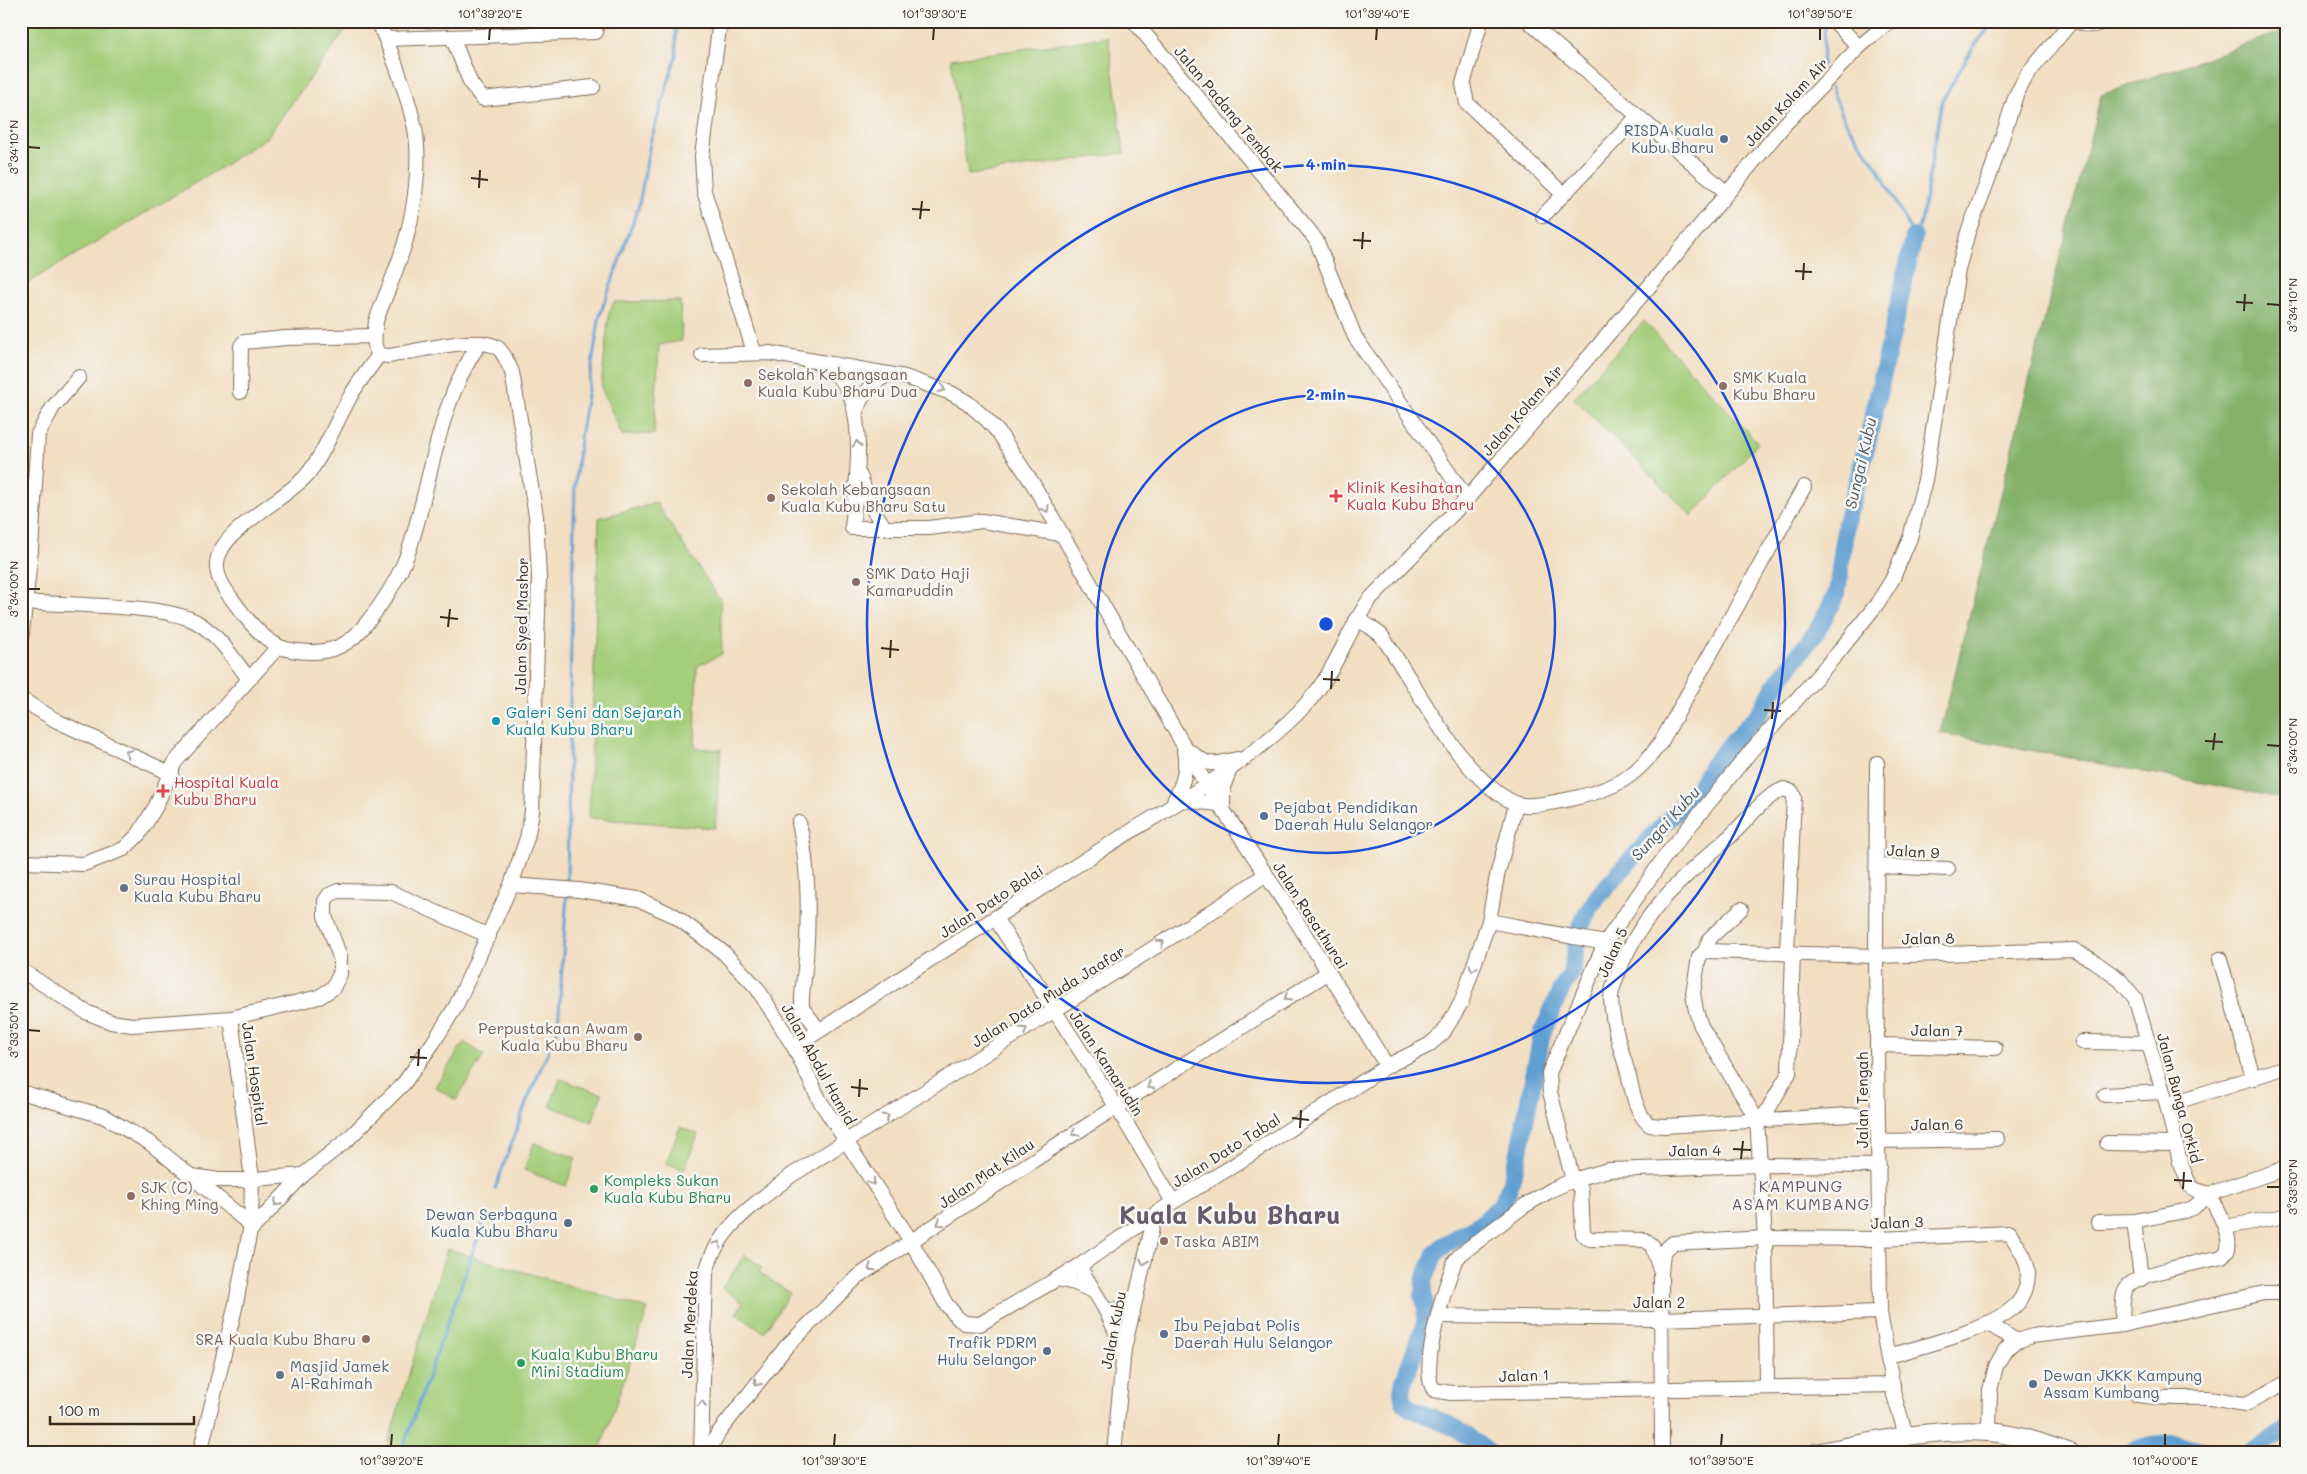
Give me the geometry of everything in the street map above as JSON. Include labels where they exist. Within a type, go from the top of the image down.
[{"type":"main road","points":[[1815,1453],[1906,1435],[1989,1432],[2037,1447],[2070,1453]]},
{"type":"street","points":[[378,21],[386,39],[415,130],[416,158],[414,202],[407,236],[376,321],[374,336],[378,355]]},
{"type":"street","points":[[720,21],[702,156],[704,191],[754,352]]},
{"type":"street","name":"Jalan Padang Tembak","points":[[1134,21],[1311,232],[1317,242],[1355,337],[1467,499]]},
{"type":"street","points":[[1481,21],[1463,84],[1467,102],[1563,194]]},
{"type":"street","points":[[1528,21],[1727,193]]},
{"type":"street","points":[[1834,21],[1859,47]]},
{"type":"street","name":"Jalan Kolam Air","points":[[1206,784],[1278,731],[1309,701],[1324,679],[1356,619],[1369,600],[1467,499],[1648,289],[1785,124],[1859,47],[1890,21]]},
{"type":"street","points":[[1662,1453],[1661,1273],[1652,1245],[1645,1240],[1590,1239],[1582,1234],[1581,1189],[1573,1180],[1550,1092],[1549,1073],[1605,943],[1666,854],[1750,751],[1837,654],[1877,604],[1892,580],[1910,538],[1925,480],[1958,270],[1965,241],[1991,172],[2016,96],[2028,75],[2072,21]]},
{"type":"street","points":[[2077,21],[2085,26],[2095,26],[2105,21]]},
{"type":"street","points":[[386,39],[596,32]]},
{"type":"street","points":[[452,37],[471,84],[483,99],[593,87]]},
{"type":"street","points":[[1543,216],[1638,116]]},
{"type":"street","points":[[240,392],[241,346],[244,342],[374,336]]},
{"type":"street","points":[[378,355],[390,356],[480,343]]},
{"type":"street","points":[[378,355],[350,396],[318,458],[306,476],[286,495],[229,538],[217,558],[217,570],[222,584],[230,597],[246,618],[278,647],[301,653],[326,652],[344,644],[358,634],[388,594],[408,551],[453,390],[469,358],[480,343]]},
{"type":"street","name":"Jalan Syed Mashor","points":[[251,1228],[303,1175],[347,1140],[404,1083],[433,1043],[456,1006],[489,936],[511,885],[527,838],[532,812],[536,754],[539,554],[536,516],[512,372],[505,356],[498,348],[480,343]]},
{"type":"street","name":"Jalan Rasathurai","points":[[702,355],[754,352],[785,355],[889,374],[930,384],[952,393],[967,402],[986,419],[999,433],[1033,484],[1060,534],[1206,784],[1329,972],[1387,1066]]},
{"type":"street","points":[[826,364],[848,390],[855,414],[858,470],[852,528],[929,528],[982,521],[1060,534]]},
{"type":"street","points":[[855,414],[866,389],[889,374]]},
{"type":"street","points":[[21,641],[38,434],[53,406],[79,377]]},
{"type":"street","points":[[858,470],[870,505],[886,528]]},
{"type":"street","points":[[1356,619],[1381,635],[1443,733],[1477,773],[1501,794],[1516,804],[1560,801],[1604,790],[1634,774],[1645,765],[1661,742],[1804,487]]},
{"type":"street","points":[[24,603],[147,610],[190,618],[213,635],[249,679]]},
{"type":"street","points":[[21,862],[84,864],[124,849],[139,834],[172,774],[175,762],[278,647]]},
{"type":"street","points":[[21,699],[57,720],[172,774]]},
{"type":"street","points":[[1183,744],[1202,762],[1210,764],[1243,758]]},
{"type":"street","points":[[1183,744],[1186,762],[1184,780],[1176,803],[1221,807],[1223,786],[1231,767]]},
{"type":"street","name":"Jalan Tengah","points":[[1877,763],[1876,956],[1880,1312],[1889,1356],[1892,1385],[1906,1435]]},
{"type":"street","name":"Jalan Dato Balai","points":[[794,1047],[1206,784]]},
{"type":"street","name":"Jalan 5","points":[[1790,953],[1794,797],[1792,792],[1784,789],[1766,801],[1668,892],[1648,917],[1626,952],[1615,980],[1611,997],[1617,1037],[1635,1099],[1647,1123],[1665,1126],[1878,1115]]},
{"type":"street","name":"Jalan Dato Tabal","points":[[980,1324],[1079,1266],[1173,1202],[1228,1169],[1387,1066],[1417,1052],[1443,1033],[1461,1003],[1489,921],[1497,876],[1516,804]]},
{"type":"street","points":[[799,824],[804,858],[806,906],[806,957],[802,1008],[819,1030]]},
{"type":"street","name":"Jalan 9","points":[[1877,866],[1948,869]]},
{"type":"street","name":"Jalan Dato Muda Jaafar","points":[[845,1142],[1219,907],[1266,874]]},
{"type":"street","name":"Jalan Abdul Hamid","points":[[511,885],[579,890],[638,899],[675,916],[709,940],[757,988],[794,1047],[806,1077],[845,1142],[912,1241],[946,1304],[957,1318],[964,1323],[980,1324]]},
{"type":"street","points":[[231,1018],[319,997],[333,988],[340,974],[340,957],[325,916],[325,907],[329,896],[338,892],[391,892],[489,936]]},
{"type":"street","points":[[1741,909],[1710,938],[1705,951],[1699,957],[1693,993],[1696,1011],[1722,1063],[1760,1120]]},
{"type":"street","name":"Jalan Kamarudin","points":[[995,918],[1116,1106],[1173,1202]]},
{"type":"street","points":[[1489,921],[1605,943]]},
{"type":"street","name":"Jalan 8","points":[[1705,951],[1876,956],[2074,950],[2120,980],[2135,998]]},
{"type":"street","points":[[1767,1386],[1765,1238],[1760,1165],[1760,1120],[1789,1074],[1790,953]]},
{"type":"street","points":[[2220,959],[2252,1078]]},
{"type":"street","name":"Jalan Hospital","points":[[21,970],[86,1012],[111,1022],[150,1025],[231,1018],[252,1179],[251,1228],[235,1308],[200,1453]]},
{"type":"street","name":"Jalan Mat Kilau","points":[[708,1453],[719,1432],[786,1347],[857,1277],[1116,1106],[1329,972]]},
{"type":"street","name":"Jalan Bunga Orkid","points":[[2135,998],[2165,1099],[2174,1144],[2190,1186],[2210,1194]]},
{"type":"street","points":[[2082,1042],[2149,1043]]},
{"type":"street","name":"Jalan 7","points":[[1878,1045],[1995,1048]]},
{"type":"street","points":[[2105,1095],[2165,1099],[2252,1078],[2286,1067]]},
{"type":"street","points":[[21,1092],[103,1116],[150,1143],[192,1176],[251,1228]]},
{"type":"street","name":"Jalan 6","points":[[1878,1142],[1997,1139]]},
{"type":"street","name":"Jalan Merdeka","points":[[700,1453],[708,1263],[716,1248],[744,1212],[792,1175],[845,1142]]},
{"type":"street","points":[[2107,1143],[2174,1144]]},
{"type":"street","name":"Jalan 4","points":[[1573,1180],[1621,1168],[1760,1165],[1879,1166]]},
{"type":"street","points":[[2098,1222],[2134,1221],[2184,1211],[2193,1208],[2210,1194],[2286,1168]]},
{"type":"street","points":[[192,1176],[218,1180],[303,1175]]},
{"type":"street","name":"Jalan 1","points":[[1573,1180],[1524,1206],[1461,1254],[1452,1269],[1438,1316],[1430,1358],[1429,1379],[1432,1386],[1440,1392],[1892,1385]]},
{"type":"street","points":[[2122,1325],[2127,1287],[2141,1278],[2222,1257],[2228,1250],[2225,1227],[2210,1194]]},
{"type":"street","name":"Jalan Kubu","points":[[1114,1453],[1124,1349],[1155,1215]]},
{"type":"street","points":[[2225,1227],[2286,1216]]},
{"type":"street","points":[[2134,1221],[2141,1278]]},
{"type":"street","name":"Jalan 3","points":[[1661,1273],[1663,1252],[1673,1243],[1765,1238],[1879,1239],[2010,1234],[2026,1260],[2028,1280],[2025,1293],[2011,1309],[1987,1323],[1889,1356]]},
{"type":"street","points":[[1079,1266],[1106,1311],[1124,1349]]},
{"type":"street","points":[[1057,1279],[1075,1283],[1093,1291]]},
{"type":"street","points":[[1989,1432],[1990,1390],[1996,1366],[2005,1350],[2017,1341],[2032,1336],[2122,1325],[2264,1294],[2286,1293]]},
{"type":"street","points":[[1106,1311],[1122,1308],[1134,1301]]},
{"type":"street","name":"Jalan 2","points":[[1438,1316],[1661,1319],[1880,1312]]},
{"type":"street","points":[[1987,1323],[2017,1341]]},
{"type":"street","points":[[2137,1395],[2162,1399],[2229,1400],[2246,1404],[2286,1384]]},
{"type":"street","points":[[701,1432],[719,1432]]},
{"type":"green space","points":[[21,21],[352,21],[267,137],[217,170],[21,287]]},
{"type":"green space","points":[[2286,30],[2286,799],[1940,733],[2101,95]]},
{"type":"green space","points":[[1108,37],[1124,153],[968,175],[951,59]]},
{"type":"green space","points":[[680,301],[682,341],[659,345],[654,434],[622,435],[601,387],[609,313],[614,302]]},
{"type":"green space","points":[[1644,321],[1758,443],[1692,516],[1574,398]]},
{"type":"green space","points":[[656,503],[720,600],[722,654],[697,666],[695,748],[721,750],[715,828],[589,818],[599,518]]},
{"type":"green space","points":[[464,1042],[484,1055],[456,1100],[435,1087]]},
{"type":"green space","points":[[560,1079],[602,1094],[592,1122],[550,1106]]},
{"type":"green space","points":[[680,1127],[698,1134],[684,1170],[666,1163]]},
{"type":"green space","points":[[534,1143],[576,1158],[566,1186],[524,1170]]},
{"type":"green space","name":"Kuala Kubu Bharu Mini Stadium","points":[[447,1249],[648,1309],[599,1453],[385,1453]]},
{"type":"green space","points":[[745,1255],[762,1267],[759,1272],[790,1293],[764,1332],[736,1313],[743,1303],[722,1288]]},
{"type":"waterway","points":[[567,885],[575,485],[580,438],[600,315],[639,205],[650,143],[676,56],[676,21]]},
{"type":"waterway","points":[[1914,237],[1921,223],[1942,101],[1974,46],[1995,21]]},
{"type":"waterway","name":"Sungai Kubu","points":[[1822,65],[1825,24]]},
{"type":"waterway","name":"Sungai Kubu","points":[[1831,88],[1845,121],[1879,170],[1914,237]]},
{"type":"waterway","name":"Sungai Kubu","points":[[1489,1453],[1456,1428],[1410,1408],[1404,1402],[1402,1392],[1404,1380],[1425,1323],[1424,1281],[1435,1254],[1443,1246],[1483,1222],[1500,1206],[1508,1191],[1518,1157],[1542,1034],[1562,987],[1571,974],[1579,930],[1587,913],[1598,896],[1698,789],[1713,764],[1759,713],[1779,680],[1817,631],[1837,593],[1846,523],[1864,457],[1914,237]]},
{"type":"waterway","points":[[495,1189],[526,1103],[558,1028],[567,893]]},
{"type":"waterway","points":[[401,1453],[485,1218]]},
{"type":"waterway","points":[[2247,1453],[2286,1431]]},
{"type":"waterway","points":[[2130,1453],[2140,1448],[2160,1444],[2181,1445],[2211,1453]]},
{"type":"place","name":"RISDA Kuala Kubu Bharu","points":[[1724,139]]},
{"type":"place","name":"Sekolah Kebangsaan Kuala Kubu Bharu Dua","points":[[748,383]]},
{"type":"place","name":"SMK Kuala Kubu Bharu","points":[[1723,386]]},
{"type":"place","name":"Klinik Kesihatan Kuala Kubu Bharu","points":[[1336,496]]},
{"type":"place","name":"Sekolah Kebangsaan Kuala Kubu Bharu Satu","points":[[771,498]]},
{"type":"place","name":"SMK Dato Haji Kamaruddin","points":[[856,582]]},
{"type":"place","name":"Galeri Seni dan Sejarah Kuala Kubu Bharu","points":[[496,721]]},
{"type":"place","name":"Hospital Kuala Kubu Bharu","points":[[163,791]]},
{"type":"place","name":"Pejabat Pendidikan Daerah Hulu Selangor","points":[[1264,816]]},
{"type":"place","name":"Surau Hospital Kuala Kubu Bharu","points":[[124,888]]},
{"type":"place","name":"Perpustakaan Awam Kuala Kubu Bharu","points":[[638,1037]]},
{"type":"place","name":"Kompleks Sukan Kuala Kubu Bharu","points":[[594,1189]]},
{"type":"place","name":"SJK (C) Khing Ming","points":[[131,1196]]},
{"type":"place","name":"Dewan Serbaguna Kuala Kubu Bharu","points":[[568,1223]]},
{"type":"place","name":"Taska ABIM","points":[[1164,1241]]},
{"type":"place","name":"Ibu Pejabat Polis Daerah Hulu Selangor","points":[[1164,1334]]},
{"type":"place","name":"SRA Kuala Kubu Bharu","points":[[366,1339]]},
{"type":"place","name":"Trafik PDRM Hulu Selangor","points":[[1047,1351]]},
{"type":"place","name":"Kuala Kubu Bharu Mini Stadium","points":[[521,1363]]},
{"type":"place","name":"Masjid Jamek Al-Rahimah","points":[[280,1375]]},
{"type":"place","name":"Dewan JKKK Kampung Assam Kumbang","points":[[2033,1384]]},
{"type":"district","name":"KAMPUNG ASAM KUMBANG","points":[[1801,1194]]},
{"type":"district","name":"Kuala Kubu Bharu","points":[[1230,1214]]}]
